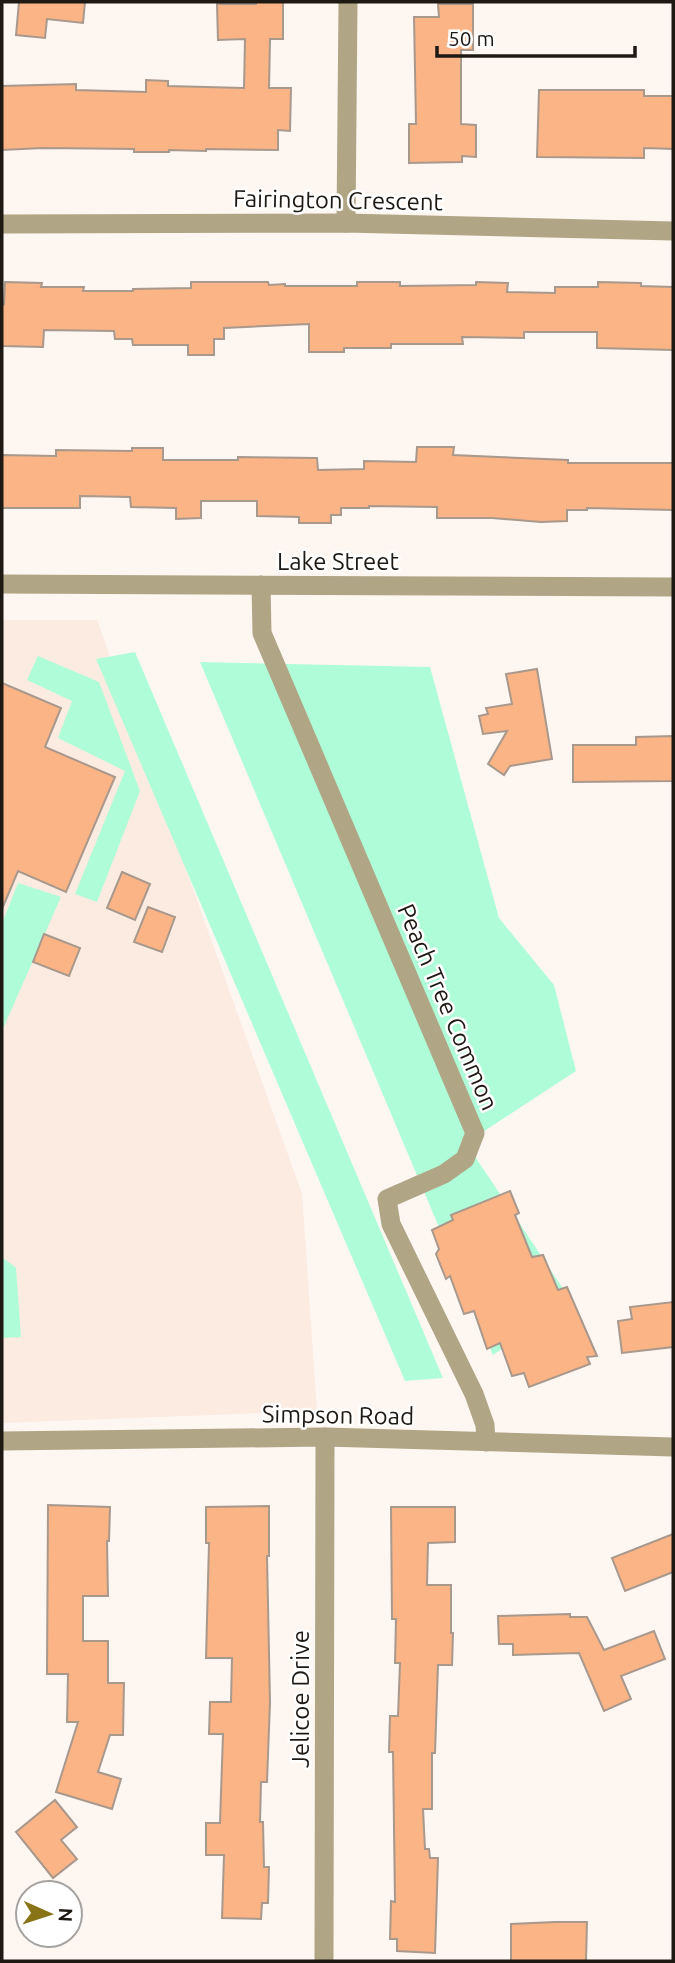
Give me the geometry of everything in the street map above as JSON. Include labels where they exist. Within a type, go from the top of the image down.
[{"type":"street","points":[[346,223],[348,2]]},
{"type":"street","name":"Fairington Crescent","points":[[2,224],[346,223],[673,231]]},
{"type":"street","name":"Lake Street","points":[[2,584],[673,587]]},
{"type":"street","name":"Peach Tree Common","points":[[261,585],[262,634],[475,1133],[465,1159],[444,1174],[387,1199],[391,1224],[474,1394],[485,1425],[486,1442]]},
{"type":"street","name":"Simpson Road","points":[[2,1441],[325,1437],[673,1447]]},
{"type":"street","name":"Jelicoe Drive","points":[[324,1961],[325,1437]]},
{"type":"shaded area","points":[[2,620],[97,620],[302,1194],[317,1411],[2,1423]]},
{"type":"green space","points":[[135,652],[443,1378],[405,1381],[96,659]]},
{"type":"green space","points":[[38,656],[99,682],[140,791],[97,902],[75,894],[125,771],[58,738],[72,701],[27,680]]},
{"type":"green space","points":[[200,662],[430,667],[499,918],[554,985],[576,1071],[466,1143],[572,1302],[493,1355]]},
{"type":"green space","points":[[18,883],[61,897],[2,1031],[2,923]]},
{"type":"green space","points":[[2,1257],[16,1268],[21,1337],[2,1338]]},
{"type":"building","points":[[19,2],[85,2],[83,23],[47,19],[45,38],[16,35]]},
{"type":"building","points":[[283,2],[283,39],[270,39],[269,88],[291,88],[290,131],[278,130],[278,150],[2,150],[2,86],[76,84],[76,90],[146,92],[146,80],[168,81],[168,86],[244,88],[245,39],[218,40],[217,4]]},
{"type":"building","points":[[438,4],[473,4],[473,50],[461,50],[461,124],[476,125],[476,157],[462,156],[462,162],[409,163],[409,124],[416,124],[414,17],[439,17]]},
{"type":"building","points":[[539,90],[644,90],[644,96],[673,96],[673,149],[644,148],[644,158],[537,157]]},
{"type":"building","points":[[5,282],[42,283],[41,287],[84,287],[83,291],[133,291],[191,288],[191,282],[357,286],[357,282],[400,282],[400,286],[476,285],[476,282],[508,283],[507,292],[555,293],[555,287],[598,287],[598,282],[641,283],[641,286],[673,287],[673,350],[597,348],[597,332],[524,332],[524,338],[462,337],[463,344],[391,344],[391,348],[344,348],[344,352],[309,352],[309,324],[224,328],[224,339],[214,339],[214,355],[188,355],[188,345],[133,345],[132,339],[115,339],[114,331],[44,330],[43,347],[2,346]]},
{"type":"building","points":[[417,447],[454,447],[453,455],[568,460],[568,463],[673,463],[673,510],[587,508],[567,510],[567,521],[541,522],[492,518],[437,518],[437,507],[369,506],[341,508],[341,515],[331,515],[331,523],[299,523],[299,517],[257,516],[257,501],[201,501],[201,518],[176,519],[176,508],[131,507],[130,497],[80,496],[80,508],[2,508],[2,455],[56,456],[56,450],[132,451],[132,448],[163,448],[163,460],[317,458],[318,470],[364,469],[364,461],[416,462]]},
{"type":"building","points":[[537,669],[552,759],[510,766],[504,775],[488,764],[507,731],[483,734],[479,716],[488,714],[486,708],[512,704],[506,674]]},
{"type":"building","points":[[2,683],[61,708],[45,747],[115,777],[66,892],[18,871],[2,909]]},
{"type":"building","points":[[673,736],[673,781],[573,782],[573,745],[636,745],[636,737]]},
{"type":"building","points":[[122,872],[150,884],[135,920],[107,908]]},
{"type":"building","points":[[148,907],[175,917],[162,952],[134,942]]},
{"type":"building","points":[[44,934],[80,948],[69,976],[33,962]]},
{"type":"building","points":[[510,1191],[519,1213],[515,1215],[532,1257],[543,1255],[558,1290],[567,1287],[597,1356],[587,1357],[590,1364],[529,1387],[524,1373],[512,1376],[500,1343],[487,1349],[474,1311],[464,1314],[450,1276],[446,1279],[436,1254],[439,1249],[432,1230],[453,1220],[451,1215]]},
{"type":"building","points":[[673,1302],[673,1347],[622,1353],[618,1321],[632,1319],[630,1307]]},
{"type":"building","points":[[48,1505],[110,1507],[107,1541],[108,1596],[83,1596],[83,1641],[108,1641],[108,1683],[124,1683],[123,1735],[110,1735],[98,1772],[121,1779],[112,1809],[56,1792],[78,1722],[67,1722],[68,1674],[47,1674]]},
{"type":"building","points":[[269,1506],[267,1556],[270,1702],[267,1782],[261,1782],[260,1822],[263,1822],[264,1867],[269,1867],[268,1903],[262,1903],[261,1919],[222,1918],[224,1855],[206,1855],[206,1823],[220,1823],[223,1734],[209,1734],[210,1702],[231,1702],[232,1658],[206,1658],[209,1543],[206,1543],[206,1507]]},
{"type":"building","points":[[391,1507],[455,1507],[455,1542],[428,1543],[427,1585],[451,1585],[453,1633],[452,1665],[438,1665],[435,1753],[432,1753],[432,1809],[423,1809],[425,1849],[429,1849],[430,1858],[438,1858],[435,1953],[397,1951],[397,1939],[390,1939],[391,1901],[395,1902],[390,1716],[398,1716],[400,1663],[395,1663],[396,1619],[392,1619]]},
{"type":"building","points":[[673,1534],[673,1572],[625,1591],[612,1558]]},
{"type":"building","points":[[570,1614],[570,1617],[587,1617],[604,1650],[654,1631],[665,1659],[621,1676],[631,1699],[604,1711],[579,1653],[513,1655],[513,1644],[499,1644],[498,1616]]},
{"type":"building","points":[[55,1800],[77,1827],[61,1840],[77,1859],[53,1878],[16,1832]]},
{"type":"building","points":[[587,1922],[586,1961],[511,1961],[511,1924]]}]
